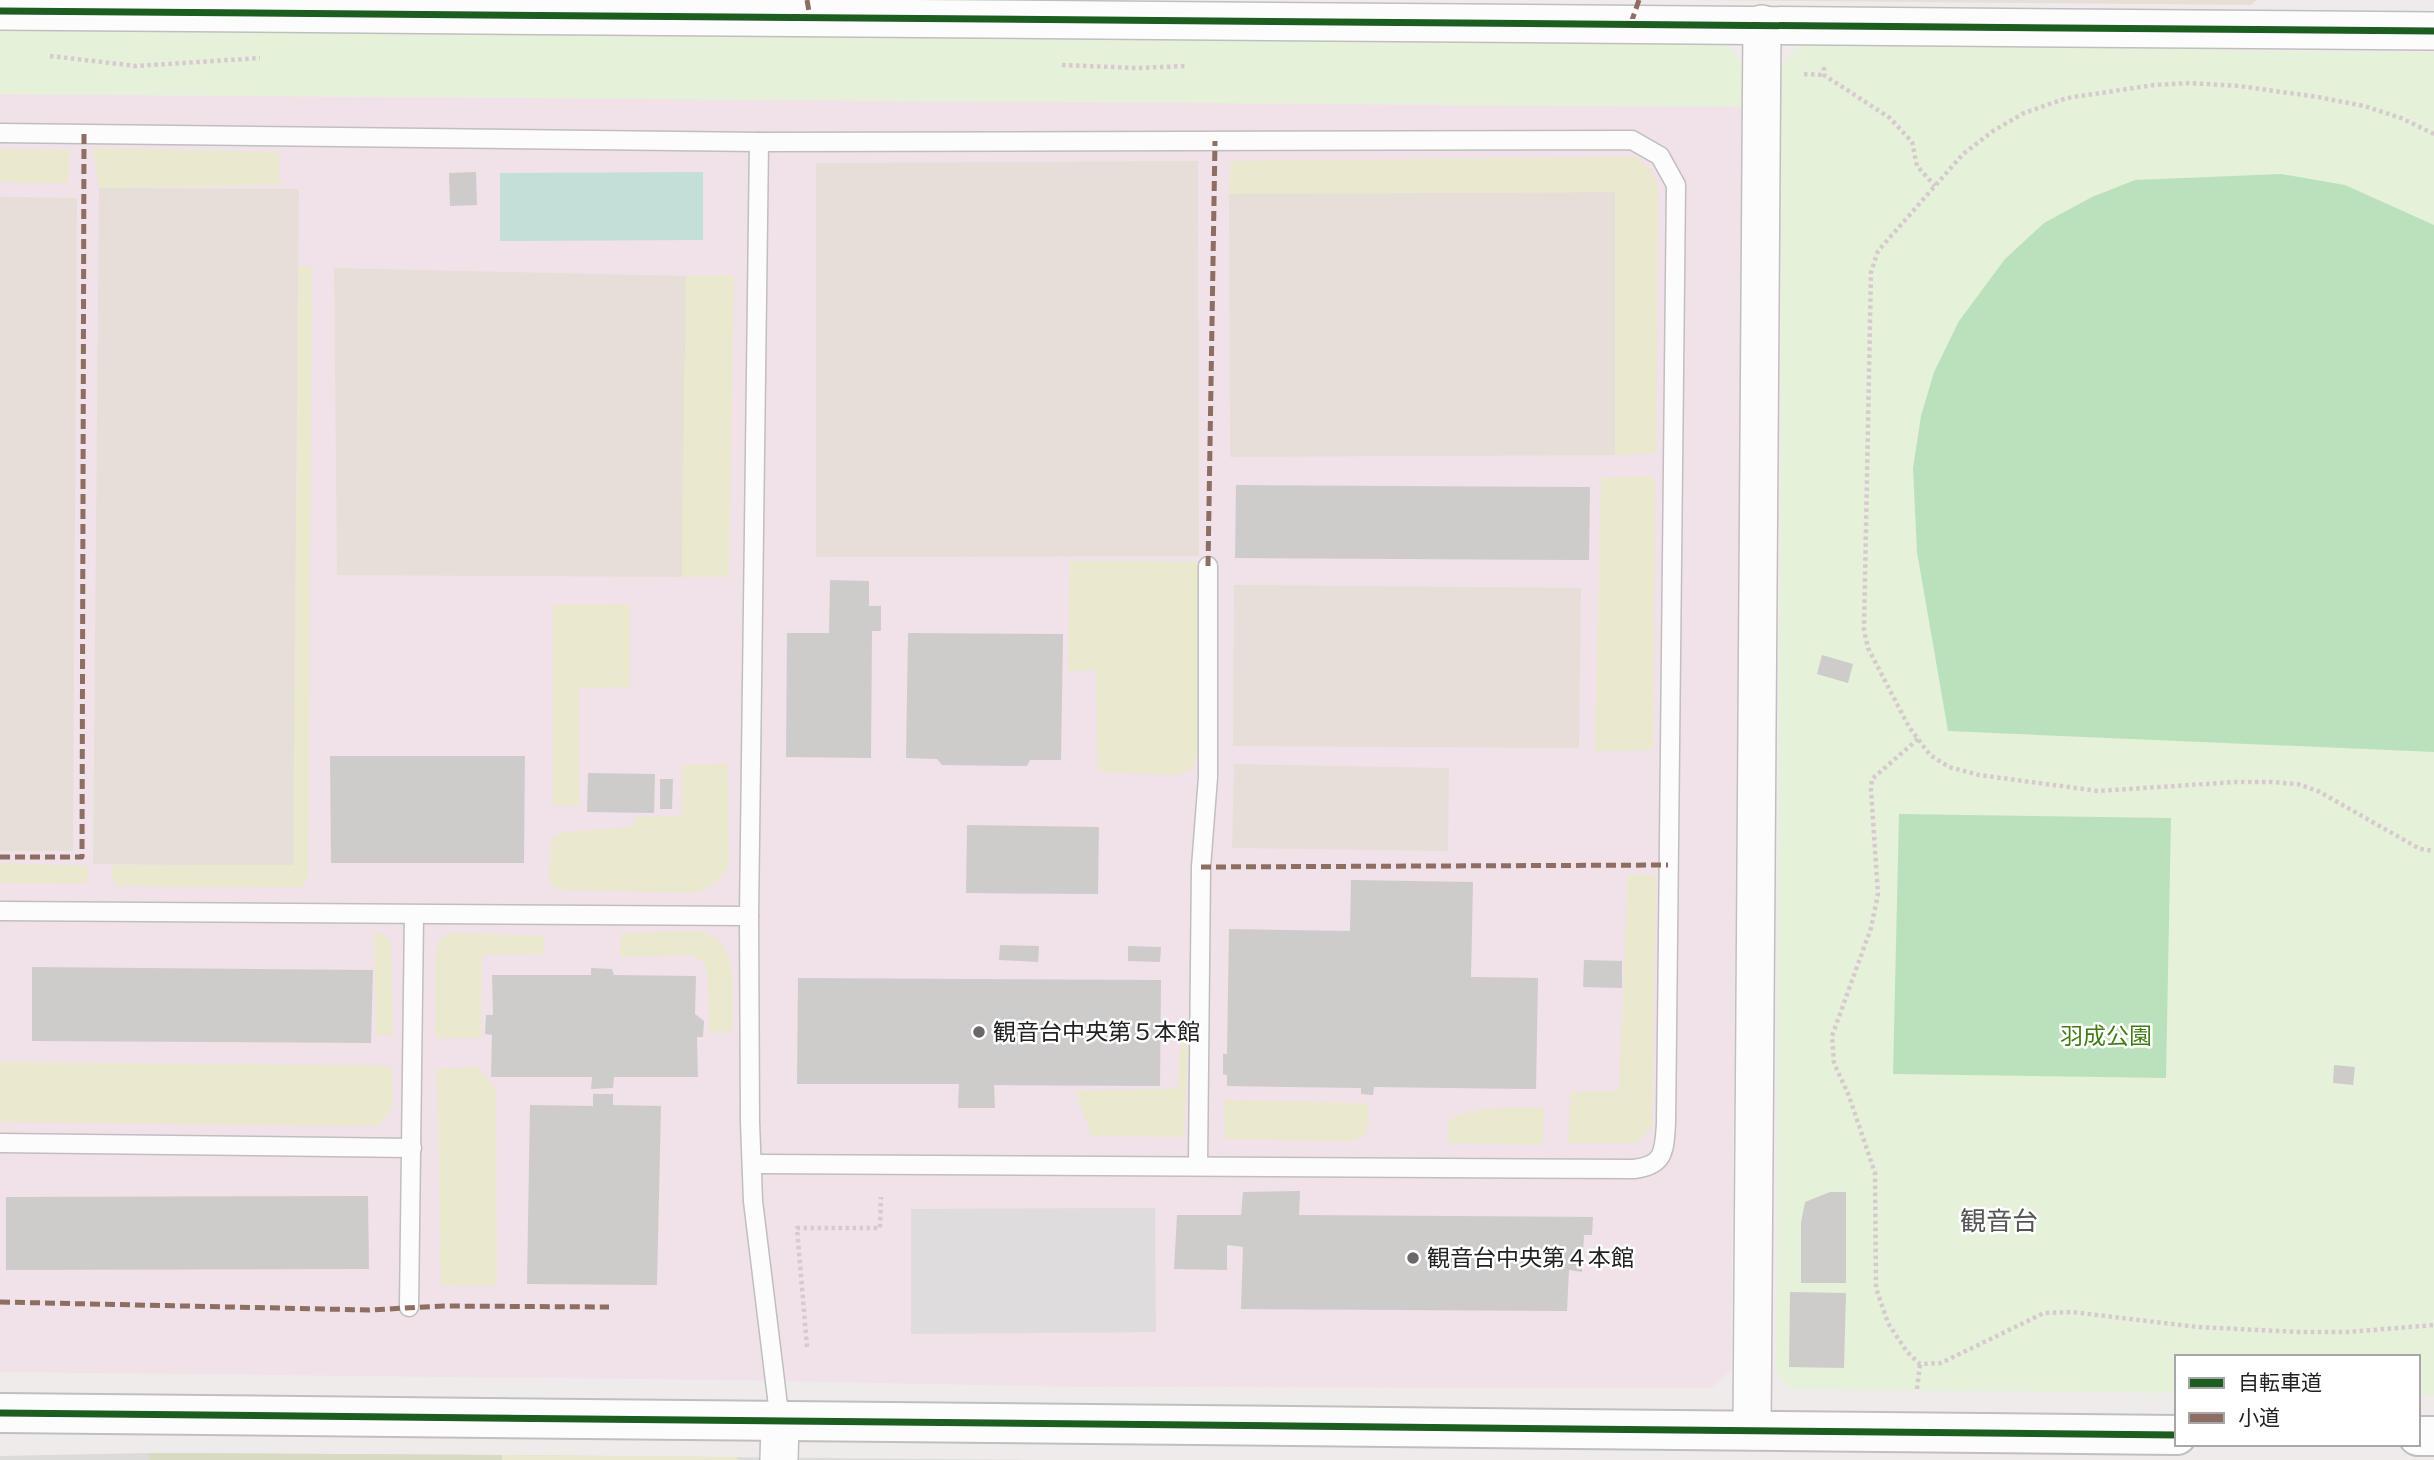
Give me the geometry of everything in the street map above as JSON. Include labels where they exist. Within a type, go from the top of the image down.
[{"type":"street","points":[[0,11],[1823,25],[2278,14],[2434,31]]},
{"type":"street","points":[[1752,1431],[1762,24]]},
{"type":"street","points":[[0,1413],[1752,1431],[1973,1446],[2175,1434]]},
{"type":"street","points":[[779,1460],[780,1422]]},
{"type":"lane","points":[[0,133],[759,142],[1632,139],[1660,156],[1675,185],[1666,1125],[1662,1156],[1655,1164],[1634,1169],[751,1164]]},
{"type":"lane","points":[[759,142],[749,916],[751,1164],[752,1200],[780,1422]]},
{"type":"lane","points":[[1198,1166],[1200,867],[1208,777],[1208,565]]},
{"type":"lane","points":[[0,911],[749,916]]},
{"type":"lane","points":[[409,1307],[414,915]]},
{"type":"lane","points":[[0,1143],[412,1148]]},
{"type":"path","points":[[1823,25],[1824,75],[1890,118],[1912,142],[1917,166],[1935,186]]},
{"type":"path","points":[[2434,134],[2401,118],[2364,106],[2318,97],[2189,83],[2154,85],[2067,98],[2024,113],[1973,146],[1878,251],[1871,272],[1864,630],[1868,648],[1909,726],[1930,755],[1949,767],[1979,775],[2098,791],[2235,782],[2298,784],[2318,791],[2420,849],[2434,851]]},
{"type":"path","points":[[1918,739],[1872,779],[1878,894],[1871,928],[1832,1037],[1834,1063],[1849,1096],[1875,1173],[1876,1288],[1888,1324],[1907,1352],[1920,1364],[1941,1363],[2044,1313],[2072,1312],[2197,1327],[2300,1332],[2348,1332],[2434,1325]]},
{"type":"path","points":[[807,1359],[797,1228],[880,1228],[882,1164]]},
{"type":"path","points":[[1916,1400],[1920,1364]]},
{"type":"shaded area","points":[[1689,0],[2257,0],[2251,5]]},
{"type":"shaded area","points":[[0,94],[1743,107],[1731,1371],[1710,1388],[1080,1387],[0,1372]]},
{"type":"shaded area","points":[[93,148],[279,152],[279,185],[99,188]]},
{"type":"shaded area","points":[[0,149],[69,150],[68,183],[0,182]]},
{"type":"shaded area","points":[[1635,157],[1651,170],[1658,185],[1656,453],[1615,455],[1615,192],[1229,194],[1231,161]]},
{"type":"shaded area","points":[[1198,161],[1199,556],[816,557],[816,163]]},
{"type":"shaded area","points":[[703,172],[703,240],[500,241],[500,173]]},
{"type":"shaded area","points":[[99,188],[299,189],[293,866],[93,864]]},
{"type":"shaded area","points":[[1615,192],[1615,455],[1230,457],[1229,194]]},
{"type":"shaded area","points":[[0,197],[77,198],[73,851],[0,851]]},
{"type":"shaded area","points":[[299,266],[312,267],[308,879],[301,887],[118,886],[111,879],[113,865],[293,865]]},
{"type":"shaded area","points":[[334,268],[686,276],[682,577],[337,575]]},
{"type":"shaded area","points":[[686,276],[734,276],[729,577],[682,577]]},
{"type":"shaded area","points":[[1651,476],[1655,485],[1653,750],[1595,751],[1601,478]]},
{"type":"shaded area","points":[[1070,561],[1198,562],[1197,759],[1190,771],[1174,775],[1107,772],[1098,769],[1096,670],[1068,671]]},
{"type":"shaded area","points":[[1234,585],[1581,588],[1579,748],[1233,746]]},
{"type":"shaded area","points":[[630,604],[630,687],[579,688],[579,806],[553,806],[553,605]]},
{"type":"shaded area","points":[[728,764],[729,865],[718,881],[697,893],[559,890],[549,882],[551,839],[562,832],[634,827],[635,817],[682,816],[682,765]]},
{"type":"shaded area","points":[[1234,764],[1449,768],[1448,851],[1232,848]]},
{"type":"shaded area","points":[[0,863],[87,866],[89,880],[83,884],[0,883]]},
{"type":"shaded area","points":[[1628,875],[1656,876],[1652,1127],[1637,1143],[1568,1143],[1571,1092],[1619,1091]]},
{"type":"shaded area","points":[[374,931],[385,935],[391,943],[393,1036],[376,1035]]},
{"type":"shaded area","points":[[700,931],[718,941],[727,954],[733,988],[732,1033],[709,1031],[708,972],[702,960],[692,955],[620,957],[621,933]]},
{"type":"shaded area","points":[[450,933],[545,936],[544,954],[482,955],[481,1038],[436,1038],[435,961],[438,942]]},
{"type":"shaded area","points":[[1188,1037],[1184,1137],[1092,1136],[1075,1091],[1178,1089],[1181,1039]]},
{"type":"shaded area","points":[[0,1062],[391,1066],[393,1099],[389,1113],[377,1126],[0,1122]]},
{"type":"shaded area","points":[[477,1067],[496,1089],[497,1286],[441,1285],[437,1069]]},
{"type":"shaded area","points":[[1224,1100],[1367,1103],[1369,1120],[1366,1134],[1353,1141],[1225,1139]]},
{"type":"shaded area","points":[[1495,1108],[1544,1108],[1542,1145],[1448,1143],[1448,1121],[1459,1116]]},
{"type":"shaded area","points":[[1155,1208],[1156,1332],[911,1334],[911,1209]]},
{"type":"shaded area","points":[[149,1453],[1037,1460],[0,1460],[0,1456]]},
{"type":"shaded area","points":[[149,1453],[502,1455],[502,1460],[149,1460]]},
{"type":"shaded area","points":[[502,1455],[736,1457],[739,1460],[502,1460]]},
{"type":"green space","points":[[0,31],[1725,43],[1745,65],[1743,107],[0,94]]},
{"type":"green space","name":"羽成公園","points":[[1807,40],[2266,51],[2434,52],[2434,1395],[2420,1395],[2420,1355],[2175,1355],[2175,1393],[1791,1389],[1776,1373],[1782,65]]},
{"type":"green space","points":[[2281,174],[2345,185],[2434,225],[2434,752],[1948,731],[1917,552],[1913,468],[1921,416],[1934,372],[1959,321],[2005,259],[2044,223],[2092,197],[2135,180]]},
{"type":"green space","points":[[1899,814],[2171,818],[2166,1078],[1893,1074]]},
{"type":"building","points":[[476,172],[477,205],[450,206],[449,173]]},
{"type":"building","points":[[1236,485],[1590,487],[1589,560],[1235,558]]},
{"type":"building","points":[[830,580],[869,581],[869,606],[881,606],[881,631],[872,631],[871,758],[786,757],[787,633],[829,633]]},
{"type":"building","points":[[908,633],[1063,634],[1061,760],[1030,760],[1027,766],[942,765],[937,759],[906,758]]},
{"type":"building","points":[[1822,655],[1853,664],[1848,683],[1817,674]]},
{"type":"building","points":[[330,756],[525,756],[524,863],[331,863]]},
{"type":"building","points":[[588,773],[655,774],[654,813],[587,812]]},
{"type":"building","points":[[660,779],[673,779],[672,809],[660,809]]},
{"type":"building","points":[[967,825],[1099,827],[1098,894],[966,893]]},
{"type":"building","points":[[1351,880],[1473,882],[1471,977],[1538,978],[1536,1089],[1374,1087],[1373,1095],[1361,1094],[1361,1088],[1227,1086],[1227,1075],[1223,1074],[1223,1054],[1227,1054],[1229,929],[1350,931]]},
{"type":"building","points":[[1000,945],[1039,946],[1038,962],[999,960]]},
{"type":"building","points":[[1128,946],[1161,947],[1160,962],[1128,961]]},
{"type":"building","points":[[1584,960],[1622,961],[1622,988],[1583,987]]},
{"type":"building","points":[[32,967],[373,970],[371,1043],[32,1041]]},
{"type":"building","points":[[591,968],[612,969],[614,975],[696,976],[695,1014],[704,1021],[703,1037],[697,1037],[698,1077],[614,1077],[613,1088],[591,1089],[592,1077],[491,1077],[492,1035],[485,1034],[486,1015],[493,1015],[492,975],[591,975]]},
{"type":"building","name":"観音台中央第５本館","points":[[798,978],[1161,980],[1160,1086],[994,1085],[995,1108],[958,1108],[959,1084],[797,1084]]},
{"type":"building","points":[[2334,1065],[2355,1067],[2353,1085],[2333,1083]]},
{"type":"building","points":[[593,1094],[613,1094],[613,1105],[661,1106],[657,1285],[527,1284],[530,1105],[593,1106]]},
{"type":"building","name":"観音台中央第４本館","points":[[1300,1191],[1299,1215],[1593,1217],[1592,1235],[1584,1235],[1582,1272],[1569,1270],[1567,1311],[1241,1309],[1243,1247],[1227,1245],[1227,1270],[1174,1269],[1177,1215],[1241,1215],[1243,1192]]},
{"type":"building","points":[[1830,1192],[1846,1192],[1846,1283],[1801,1283],[1801,1222],[1805,1202]]},
{"type":"building","points":[[368,1196],[369,1269],[6,1270],[6,1197]]},
{"type":"building","points":[[1790,1292],[1846,1293],[1844,1368],[1789,1367]]},
{"type":"marked path","points":[[807,0],[810,17]]},
{"type":"marked path","points":[[1631,23],[1639,0]]},
{"type":"marked path","points":[[0,857],[82,857],[84,134]]},
{"type":"marked path","points":[[1208,566],[1215,141]]},
{"type":"marked path","points":[[1201,867],[1668,865]]},
{"type":"marked path","points":[[0,1302],[369,1310],[444,1306],[609,1307]]},
{"type":"cycle path","points":[[0,11],[2434,31]]},
{"type":"cycle path","points":[[0,1413],[2175,1435]]},
{"type":"place","name":"観音台中央第５本館","points":[[979,1032]]},
{"type":"place","name":"観音台中央第４本館","points":[[1413,1258]]},
{"type":"district","name":"観音台","points":[[1999,1221]]}]
